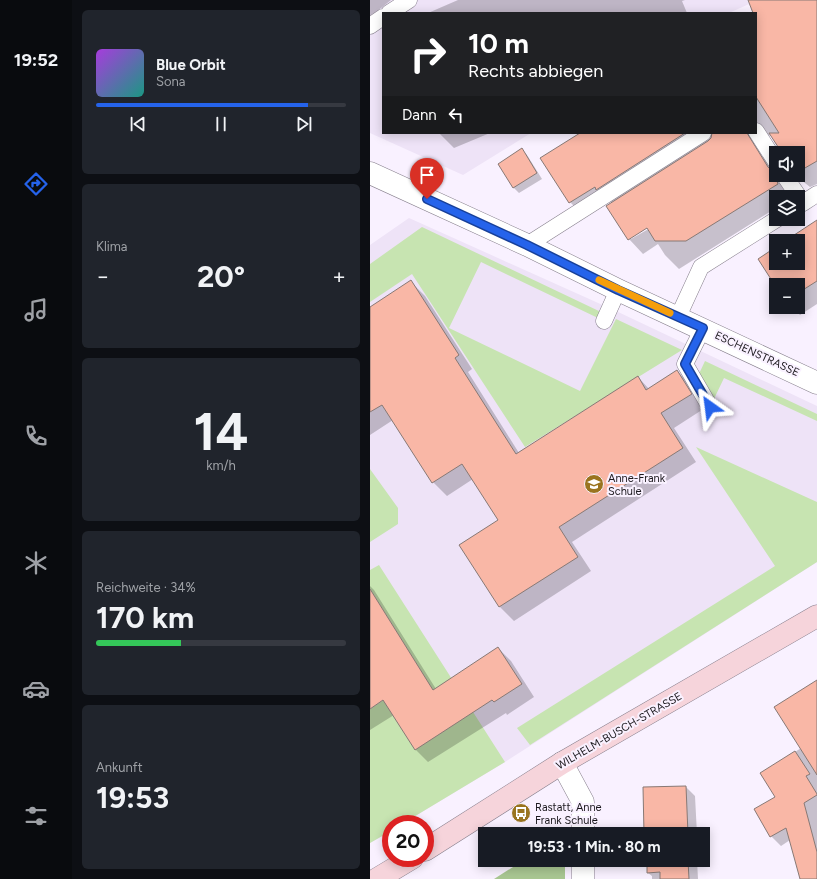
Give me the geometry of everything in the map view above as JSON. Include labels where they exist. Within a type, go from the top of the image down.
[{"type":"main road","name":"WILHELM-BUSCH-STRASSE","points":[[434,844],[562,764],[817,616]]},
{"type":"main road","points":[[377,879],[397,867]]},
{"type":"street","name":"ESCHENSTRASSE","points":[[370,173],[527,245],[618,290],[703,328],[817,383]]},
{"type":"street","points":[[562,764],[583,802],[583,827]]},
{"type":"street","points":[[583,867],[584,879]]},
{"type":"lane","points":[[390,12],[408,0]]},
{"type":"lane","points":[[370,26],[382,18]]},
{"type":"lane","points":[[757,133],[769,151]]},
{"type":"lane","points":[[527,245],[701,134]]},
{"type":"lane","points":[[805,202],[817,194]]},
{"type":"lane","points":[[678,317],[701,267],[769,224]]},
{"type":"lane","points":[[604,321],[618,290]]},
{"type":"lane","points":[[703,328],[685,364],[710,407]]},
{"type":"shaded area","points":[[370,0],[758,0],[731,12],[382,12],[382,134],[529,134],[463,175],[370,133]]},
{"type":"shaded area","name":"Anne-Frank Schule","points":[[409,218],[616,311],[817,406],[817,562],[505,762],[417,815],[382,815],[382,836],[370,843],[370,245]]},
{"type":"green space","points":[[422,227],[601,312],[598,318],[481,262],[449,328],[580,391],[616,319],[682,350],[525,447],[412,274],[370,302],[370,264]]},
{"type":"green space","points":[[705,361],[817,414],[817,421],[724,378],[713,401],[698,376]]},
{"type":"green space","points":[[696,447],[817,502],[817,562],[530,745],[517,728],[775,566]]},
{"type":"green space","points":[[370,469],[398,508],[398,524],[370,542]]},
{"type":"green space","points":[[379,565],[505,762],[417,815],[382,815],[382,836],[370,843],[370,709],[423,674],[370,589],[370,570]]},
{"type":"green space","points":[[513,867],[565,867],[565,879],[494,879]]},
{"type":"building","points":[[748,0],[817,0],[817,161],[805,168],[805,146],[777,146],[769,133],[779,133],[757,99],[757,12],[753,12]]},
{"type":"building","points":[[578,134],[683,134],[596,190],[595,187],[569,203],[540,158]]},
{"type":"building","points":[[712,134],[748,134],[769,168],[769,182],[777,182],[778,184],[686,241],[655,241],[647,228],[628,240],[606,206],[711,138]]},
{"type":"building","points":[[522,148],[537,173],[513,188],[498,164]]},
{"type":"building","points":[[817,220],[817,281],[805,289],[805,278],[770,278],[758,259],[769,252],[769,270],[805,270],[805,234],[796,234]]},
{"type":"building","points":[[411,280],[459,355],[455,358],[516,454],[638,376],[646,390],[677,370],[692,394],[661,413],[683,448],[559,527],[578,557],[499,607],[459,545],[498,520],[462,464],[432,483],[382,405],[370,412],[370,307]]},
{"type":"building","points":[[370,589],[433,690],[498,647],[522,684],[494,702],[492,700],[415,750],[383,700],[370,709]]},
{"type":"building","points":[[817,680],[817,775],[774,707]]},
{"type":"building","points":[[795,751],[810,774],[806,776],[817,794],[804,803],[817,852],[817,879],[800,879],[786,828],[770,837],[754,809],[775,797],[760,773]]},
{"type":"building","points":[[686,786],[688,827],[644,827],[643,787]]},
{"type":"building","points":[[647,867],[688,867],[689,879],[660,879],[660,872],[647,873]]},
{"type":"slow traffic","points":[[599,280],[670,313]]},
{"type":"place","name":"Anne-Frank Schule","points":[[594,484]]},
{"type":"place","name":"Rastatt, Anne Frank Schule","points":[[521,813]]},
{"type":"route","points":[[427,199],[527,245],[618,290],[703,328],[685,364],[710,407]]}]
